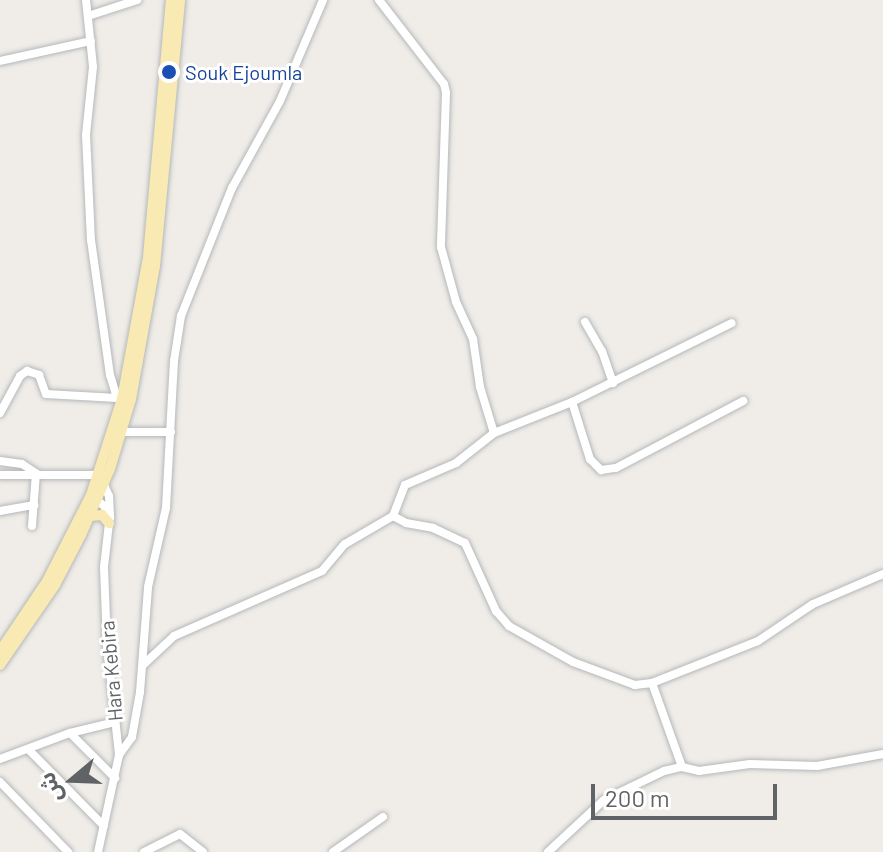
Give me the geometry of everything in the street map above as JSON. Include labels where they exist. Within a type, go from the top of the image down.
[{"type":"main road","points":[[155,224],[171,0]]},
{"type":"main road","points":[[101,482],[145,332],[180,0]]},
{"type":"main road","points":[[0,651],[51,583],[95,497],[122,432],[124,399]]},
{"type":"main road","points":[[0,665],[90,516],[95,497]]},
{"type":"main road","points":[[90,516],[102,515],[109,523]]},
{"type":"street","points":[[0,413],[20,376],[27,371],[39,375],[46,394],[124,399],[104,338],[90,227],[86,135],[92,97],[91,41],[86,0]]},
{"type":"street","points":[[88,16],[137,0]]},
{"type":"street","points":[[119,755],[129,744],[134,730],[143,665],[148,587],[166,508],[174,361],[181,316],[232,188],[280,101],[323,0]]},
{"type":"street","points":[[379,0],[444,84],[447,101],[440,197],[441,247],[456,302],[473,339],[480,387],[494,433]]},
{"type":"street","points":[[0,61],[91,41]]},
{"type":"street","points":[[585,322],[602,351],[613,383]]},
{"type":"street","points":[[143,665],[174,636],[322,571],[345,544],[393,516],[405,485],[456,463],[494,433],[572,402],[732,323]]},
{"type":"street","points":[[572,402],[590,459],[601,470],[616,468],[743,401]]},
{"type":"street","points":[[122,432],[171,432]]},
{"type":"street","points":[[0,461],[22,464],[36,473]]},
{"type":"street","points":[[32,526],[36,473]]},
{"type":"street","points":[[0,475],[86,474],[101,482],[111,501],[109,523]]},
{"type":"street","name":"Hara Kebira","points":[[95,497],[108,512],[104,579],[108,666],[119,755],[98,852]]},
{"type":"street","points":[[0,511],[34,505]]},
{"type":"street","points":[[393,516],[406,523],[433,528],[465,543],[496,611],[519,633],[616,680],[635,685],[652,683],[758,641],[813,604],[883,574]]},
{"type":"street","points":[[652,683],[682,767]]},
{"type":"street","points":[[0,759],[30,751],[70,733],[115,722]]},
{"type":"street","points":[[70,733],[115,778]]},
{"type":"street","points":[[30,751],[104,826]]},
{"type":"street","points":[[548,852],[604,800],[628,786],[682,767],[699,771],[750,764],[817,766],[882,756]]},
{"type":"street","points":[[0,782],[68,852]]},
{"type":"street","points":[[333,852],[383,817]]},
{"type":"street","points":[[144,852],[180,834],[203,852]]},
{"type":"place","name":"Souk Ejoumla","points":[[169,72]]}]
